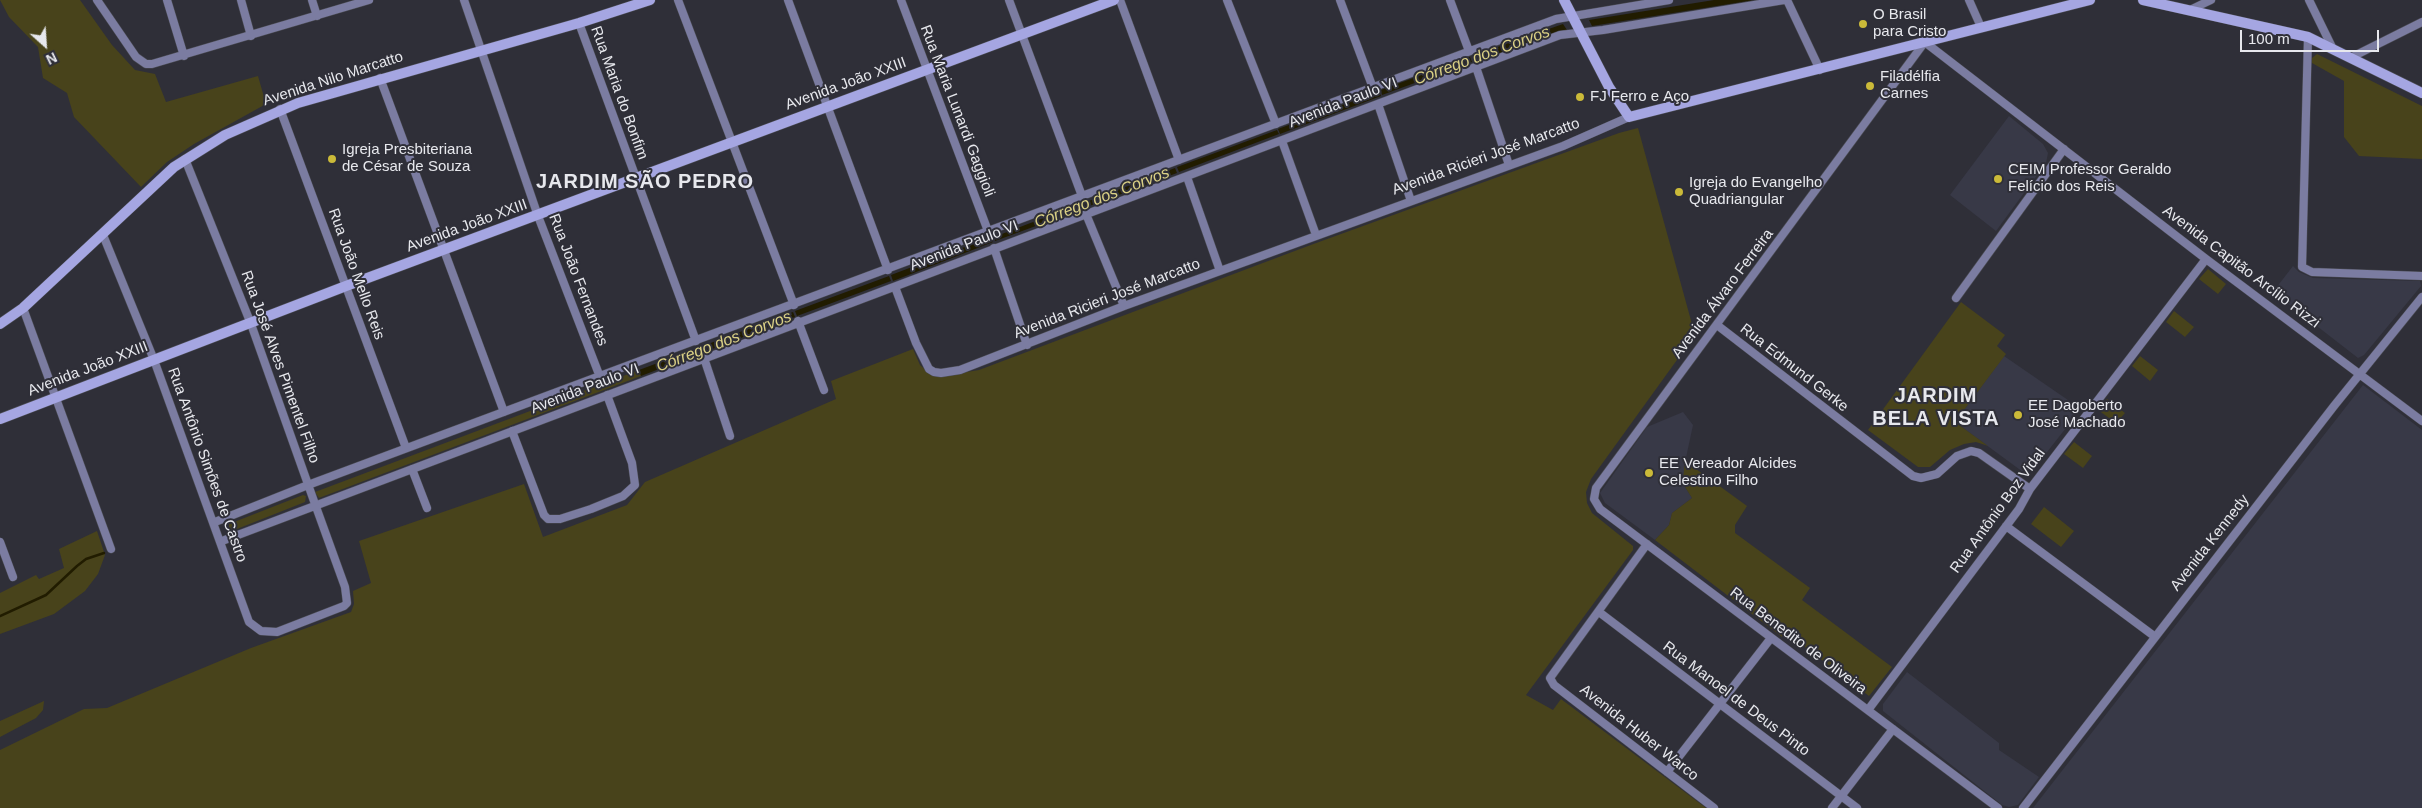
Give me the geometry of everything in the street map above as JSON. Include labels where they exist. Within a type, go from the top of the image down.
[{"type":"street","points":[[98,0],[130,50],[140,61],[152,64],[369,0]]},
{"type":"street","points":[[167,0],[184,56]]},
{"type":"street","points":[[241,0],[251,36]]},
{"type":"street","points":[[312,0],[317,16]]},
{"type":"street","name":"Rua João Fernandes","points":[[464,0],[538,216],[600,377]]},
{"type":"street","name":"Avenida Nilo Marcatto","points":[[0,324],[23,308],[174,167],[224,134],[280,109],[380,78],[579,23],[650,0]]},
{"type":"street","points":[[678,0],[794,305]]},
{"type":"street","points":[[788,0],[888,270]]},
{"type":"street","name":"Rua Maria Lunardi Gaggioli","points":[[901,0],[926,71],[988,231]]},
{"type":"street","points":[[1009,0],[1082,196]]},
{"type":"street","name":"Avenida João XXIII","points":[[0,419],[346,286],[636,180],[1114,0]]},
{"type":"street","points":[[1120,0],[1180,160]]},
{"type":"street","points":[[1228,0],[1276,124]]},
{"type":"street","points":[[1340,0],[1373,88]]},
{"type":"street","points":[[1450,0],[1469,51]]},
{"type":"street","points":[[1564,0],[1609,86],[1629,117]]},
{"type":"street","name":"Avenida Paulo VI","points":[[214,522],[406,448],[888,270],[1556,19],[1669,0]]},
{"type":"street","points":[[1785,0],[1820,70]]},
{"type":"street","name":"Avenida Paulo VI","points":[[222,541],[798,321],[895,287],[1560,35],[1785,0]]},
{"type":"street","points":[[1969,0],[1981,28]]},
{"type":"street","name":"Avenida Ricieri José Marcatto","points":[[895,287],[923,360],[934,372],[960,370],[1124,306],[1592,135],[1629,117],[2090,0]]},
{"type":"street","points":[[2143,0],[2192,9],[2308,37],[2352,57],[2422,94]]},
{"type":"street","points":[[2192,9],[2211,0]]},
{"type":"street","points":[[2310,0],[2332,48]]},
{"type":"street","points":[[2352,57],[2422,22]]},
{"type":"street","name":"Rua Maria do Bonfim","points":[[579,23],[696,341]]},
{"type":"street","points":[[2308,37],[2302,267],[2312,272],[2422,276]]},
{"type":"street","name":"Avenida Capitão Arcílio Rizzi","points":[[1925,43],[2206,259],[2422,421]]},
{"type":"street","name":"Avenida Álvaro Ferreira","points":[[1596,488],[1925,43]]},
{"type":"street","points":[[1476,67],[1509,165]]},
{"type":"street","points":[[380,78],[504,412]]},
{"type":"street","points":[[1378,104],[1411,201]]},
{"type":"street","name":"Rua João Mello Reis","points":[[280,109],[406,448]]},
{"type":"street","points":[[1282,141],[1316,235]]},
{"type":"street","points":[[1956,298],[2064,148]]},
{"type":"street","name":"Rua José Alves Pimentel Filho","points":[[185,159],[251,324],[345,587],[347,603],[328,614],[277,632],[261,631],[250,622]]},
{"type":"street","points":[[1187,177],[1220,271]]},
{"type":"street","points":[[1086,214],[1124,306]]},
{"type":"street","name":"Rua Antônio Simões de Castro","points":[[103,235],[154,360],[222,541],[250,622]]},
{"type":"street","points":[[994,248],[1027,345]]},
{"type":"street","name":"Rua Antônio Boz Vidal","points":[[1868,710],[2019,509],[2030,489],[2206,259]]},
{"type":"street","name":"Avenida Kennedy","points":[[2023,808],[2154,636],[2422,297]]},
{"type":"street","points":[[23,308],[111,549]]},
{"type":"street","points":[[798,321],[824,390]]},
{"type":"street","name":"Rua Edmund Gerke","points":[[1717,325],[1913,476],[1921,478],[1937,474],[1957,456],[1971,451],[1978,453],[2030,489]]},
{"type":"street","points":[[704,358],[730,436]]},
{"type":"street","points":[[512,431],[541,510],[548,519],[560,519],[623,496],[635,485],[632,463],[607,395]]},
{"type":"street","points":[[412,469],[427,508]]},
{"type":"street","name":"Rua Benedito de Oliveira","points":[[1596,488],[1594,499],[1600,509],[1998,808]]},
{"type":"street","points":[[2006,526],[2154,636]]},
{"type":"street","points":[[0,542],[14,577]]},
{"type":"street","points":[[1599,612],[1647,544]]},
{"type":"street","name":"Avenida Huber Warco","points":[[1599,612],[1550,678],[1554,685],[1714,808]]},
{"type":"street","name":"Rua Manoel de Deus Pinto","points":[[1599,612],[1857,808]]},
{"type":"street","points":[[1667,772],[1771,638]]},
{"type":"street","points":[[1832,808],[1893,729]]},
{"type":"shaded area","points":[[0,0],[80,0],[112,45],[135,70],[155,74],[166,102],[258,76],[266,104],[194,144],[167,162],[141,187],[74,117],[67,93],[43,78],[38,47],[9,17]]},
{"type":"shaded area","points":[[2317,54],[2422,106],[2422,159],[2359,156],[2344,137],[2344,81],[2312,63],[2312,58]]},
{"type":"shaded area","name":"CEIM Professor Geraldo Felício dos Reis","points":[[2009,116],[2043,144],[2048,153],[2046,163],[1996,231],[1950,195]]},
{"type":"shaded area","points":[[1638,128],[1695,335],[1591,479],[1586,492],[1587,503],[1592,513],[1633,546],[1633,550],[1526,695],[1553,710],[1561,699],[1706,808],[0,808],[0,750],[84,709],[107,708],[251,648],[351,612],[354,604],[353,591],[371,583],[359,541],[524,484],[543,537],[627,505],[645,482],[836,399],[831,381],[913,349],[920,365],[930,374],[943,376],[979,370],[1308,246],[1619,133]]},
{"type":"shaded area","points":[[2293,266],[2299,272],[2313,278],[2420,281],[2421,286],[2364,355],[2358,358],[2273,292]]},
{"type":"shaded area","points":[[2208,269],[2226,284],[2218,294],[2199,279]]},
{"type":"shaded area","points":[[1961,302],[2005,335],[1997,346],[2006,354],[1955,422],[1988,446],[1976,442],[1964,444],[1950,450],[1930,467],[1918,467],[1868,430]]},
{"type":"shaded area","points":[[2174,311],[2194,327],[2185,337],[2166,322]]},
{"type":"shaded area","name":"EE Dagoberto José Machado","points":[[2004,356],[2081,409],[2032,471],[2023,472],[1955,422]]},
{"type":"shaded area","points":[[2140,356],[2158,370],[2150,381],[2132,366]]},
{"type":"shaded area","points":[[639,370],[641,376],[319,498],[315,492]]},
{"type":"shaded area","points":[[2363,385],[2422,430],[2422,808],[2033,808]]},
{"type":"shaded area","points":[[2107,399],[2125,413],[2116,423],[2098,410]]},
{"type":"shaded area","name":"EE Vereador Alcides Celestino Filho","points":[[1683,412],[1693,425],[1684,467],[1685,487],[1692,498],[1672,513],[1669,525],[1655,540],[1605,503],[1600,493],[1647,427]]},
{"type":"shaded area","points":[[2074,442],[2092,456],[2083,468],[2064,454]]},
{"type":"shaded area","points":[[1685,461],[1747,506],[1735,525],[1735,533],[1810,588],[1802,600],[1892,667],[1869,696],[1785,632],[1782,637],[1655,540],[1669,525],[1672,513],[1692,498],[1685,487],[1683,479]]},
{"type":"shaded area","points":[[303,495],[306,496],[305,502],[232,531],[229,530],[229,524]]},
{"type":"shaded area","points":[[2044,507],[2074,531],[2061,547],[2031,524]]},
{"type":"shaded area","points":[[97,531],[105,555],[98,574],[85,591],[54,614],[0,634],[0,593],[36,575],[39,579],[64,568],[59,549]]},
{"type":"shaded area","points":[[1907,672],[1999,743],[1999,750],[2039,777],[2018,805],[2009,807],[2002,805],[1883,711],[1883,704]]},
{"type":"shaded area","points":[[44,701],[43,710],[36,718],[0,737],[0,721]]},
{"type":"water","points":[[1714,0],[1754,0],[1592,26],[1589,20]]},
{"type":"water","points":[[1563,24],[1567,30],[1475,62],[1472,56]]},
{"type":"water","points":[[1470,57],[1472,62],[1382,95],[1381,90]]},
{"type":"water","points":[[1379,91],[1381,96],[1280,134],[1278,129]]},
{"type":"water","points":[[1277,130],[1279,134],[1179,172],[1177,167]]},
{"type":"water","points":[[1175,168],[1177,173],[1084,208],[1081,204]]},
{"type":"water","points":[[1080,204],[1082,209],[995,241],[994,237]]},
{"type":"water","points":[[991,237],[993,242],[893,281],[891,275]]},
{"type":"water","points":[[889,276],[891,281],[797,316],[795,311]]},
{"type":"water","points":[[793,312],[795,317],[702,353],[700,347]]},
{"type":"water","points":[[698,348],[701,353],[641,376],[639,370]]},
{"type":"waterway","name":"Córrego dos Corvos","points":[[0,616],[46,595],[86,559],[104,553]]},
{"type":"place","name":"O Brasil para Cristo","points":[[1863,24]]},
{"type":"place","name":"Filadélfia Carnes","points":[[1870,86]]},
{"type":"place","name":"FJ Ferro e Aço","points":[[1580,97]]},
{"type":"place","name":"Igreja Presbiteriana de César de Souza","points":[[332,159]]},
{"type":"place","name":"CEIM Professor Geraldo Felício dos Reis","points":[[1998,179]]},
{"type":"place","name":"Igreja do Evangelho Quadriangular","points":[[1679,192]]},
{"type":"place","name":"EE Dagoberto José Machado","points":[[2018,415]]},
{"type":"place","name":"EE Vereador Alcides Celestino Filho","points":[[1649,473]]},
{"type":"district","name":"JARDIM SÃO PEDRO","points":[[645,182]]},
{"type":"district","name":"JARDIM BELA VISTA","points":[[1936,408]]}]
